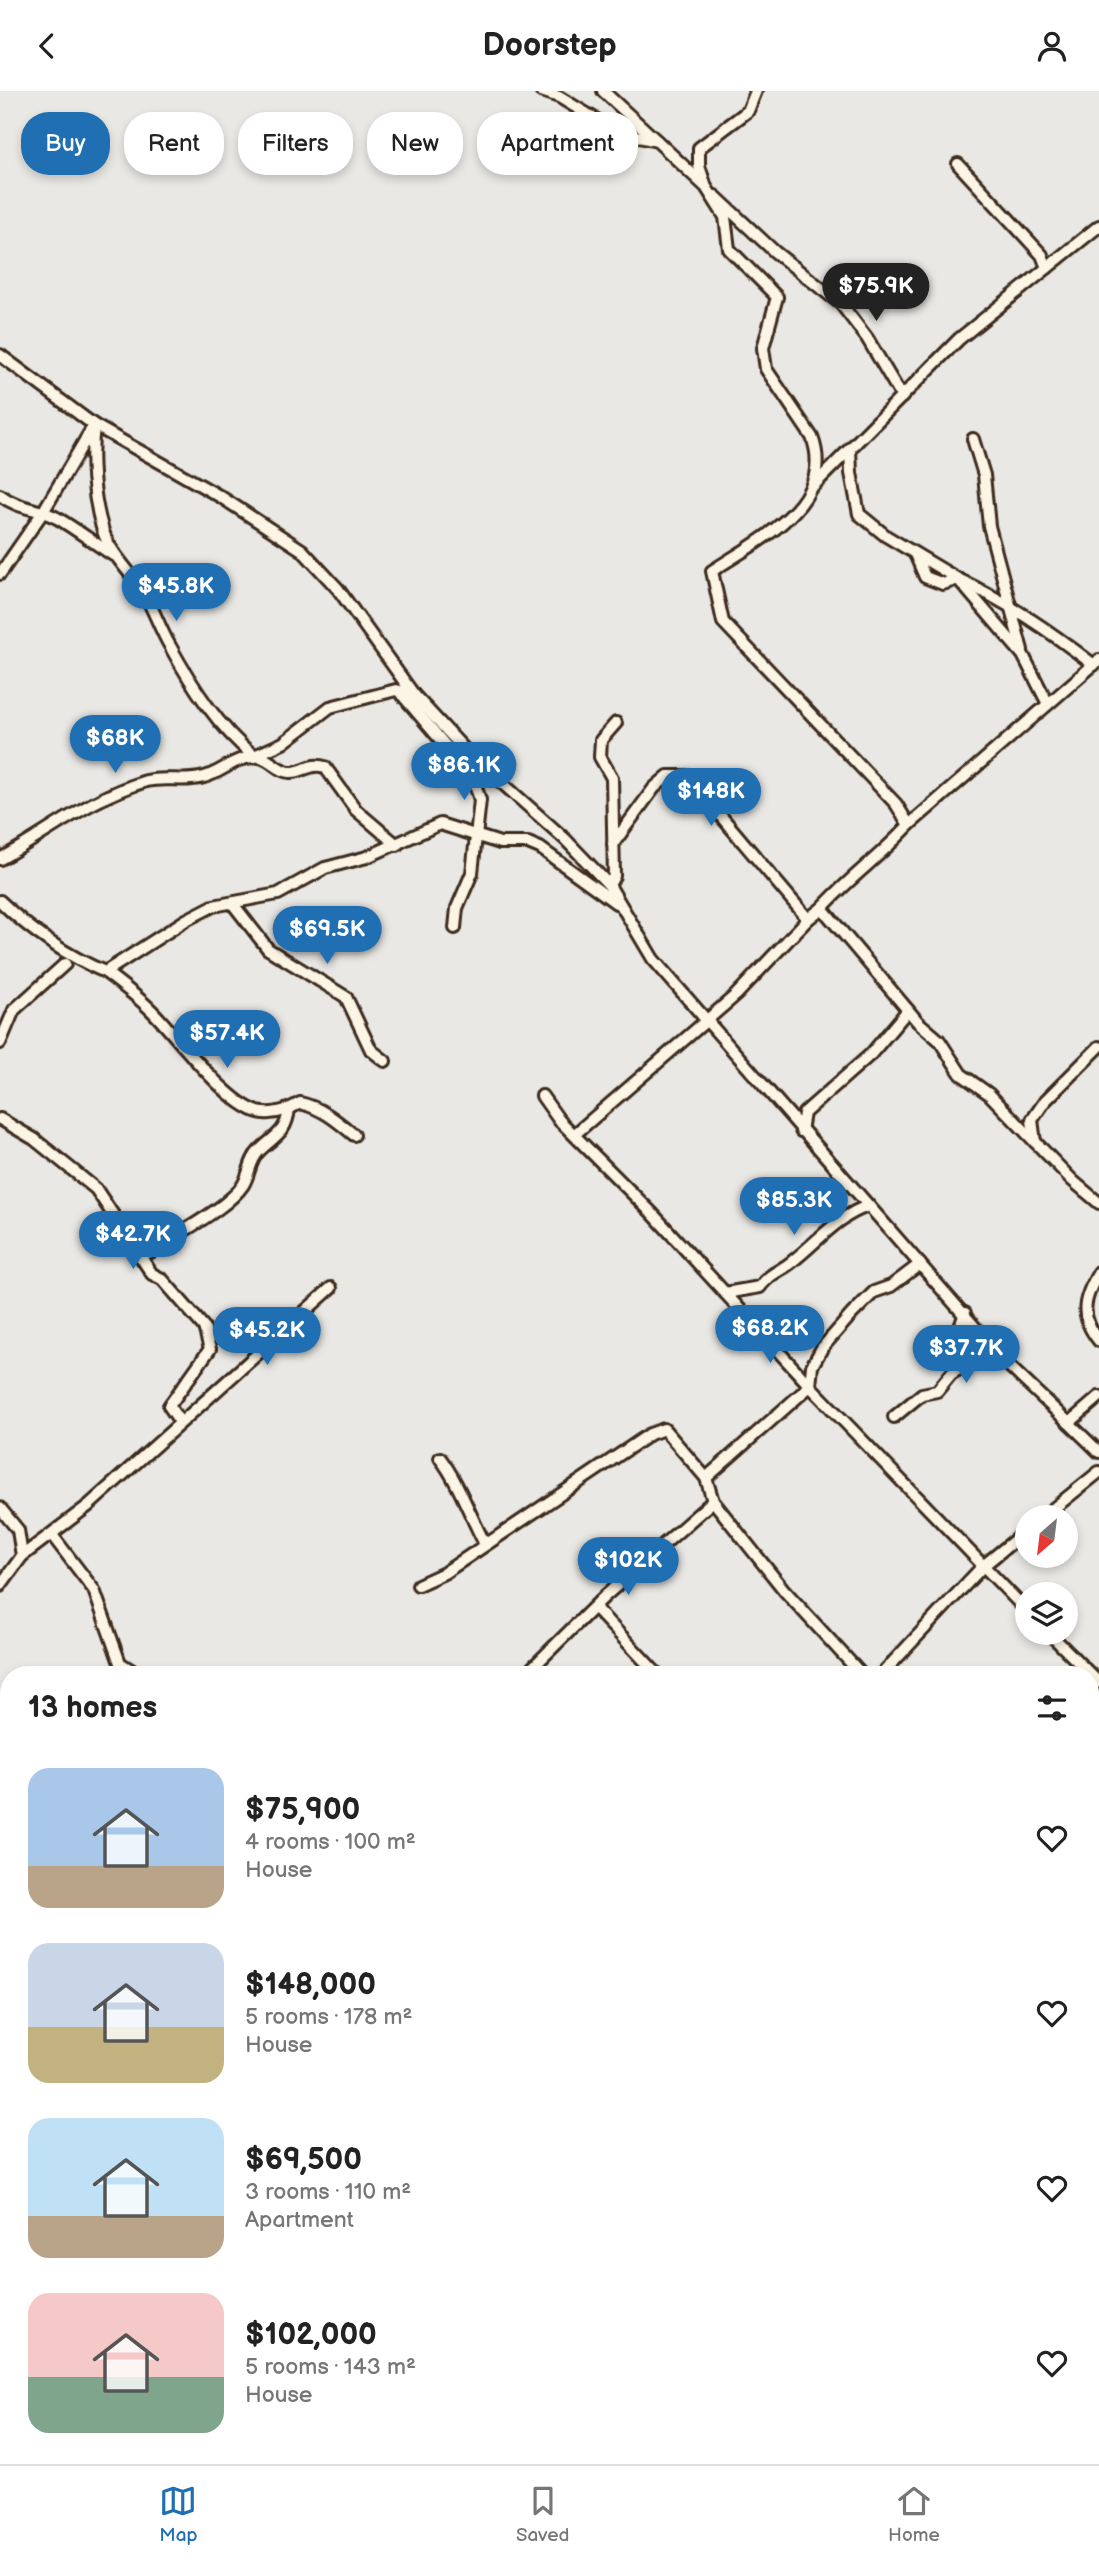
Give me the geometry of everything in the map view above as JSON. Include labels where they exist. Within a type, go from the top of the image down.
[{"type":"street","points":[[541,91],[559,97],[617,132],[657,141]]},
{"type":"street","points":[[756,91],[748,111],[699,148],[699,166],[706,187],[725,217],[729,249],[778,297],[763,348],[766,369],[813,437],[817,448],[813,486]]},
{"type":"street","points":[[604,92],[775,252],[841,304],[867,338],[902,397]]},
{"type":"street","points":[[958,164],[1042,255],[1047,268]]},
{"type":"street","points":[[909,825],[896,804],[723,622],[712,571],[784,524],[813,486],[959,339],[1099,226]]},
{"type":"street","points":[[0,355],[94,425],[221,497],[302,550],[338,589],[414,695],[465,750],[565,839],[609,885],[653,959],[801,1131],[1009,1365],[1099,1452]]},
{"type":"street","points":[[0,574],[43,512],[94,425]]},
{"type":"street","points":[[94,425],[91,450],[94,489],[104,532],[116,556],[142,590],[169,645],[210,711],[254,756],[269,758],[282,771],[294,773],[318,764],[325,767],[356,810],[397,845]]},
{"type":"street","points":[[973,439],[984,475],[989,526],[1023,655],[1047,702]]},
{"type":"street","points":[[575,1134],[736,995],[808,919],[841,887],[882,855],[909,825],[1047,702],[1097,662],[1011,606],[958,579],[886,536],[859,514],[851,473],[850,449]]},
{"type":"street","points":[[0,495],[24,509],[43,512],[116,556]]},
{"type":"street","points":[[958,579],[1023,655]]},
{"type":"street","points":[[0,859],[68,815],[119,790],[168,777],[204,777],[283,743],[330,707],[396,690],[414,695]]},
{"type":"street","points":[[396,690],[409,700],[473,778],[480,800],[474,835],[472,873],[457,908],[455,928]]},
{"type":"street","points":[[609,885],[614,876],[612,778],[600,757],[601,740],[616,723]]},
{"type":"street","points":[[613,844],[668,775],[687,776],[808,919]]},
{"type":"street","points":[[105,972],[186,920],[213,906],[278,894],[325,868],[397,845],[440,824],[500,843],[528,843],[540,848],[621,907]]},
{"type":"street","points":[[0,901],[45,940],[77,960],[105,972],[153,1012],[225,1091],[263,1114],[289,1109],[300,1103],[311,1105],[354,1135]]},
{"type":"street","points":[[233,904],[268,949],[346,997],[371,1049],[385,1061]]},
{"type":"street","points":[[822,908],[908,1010],[939,1040],[961,1074],[989,1094],[1099,1203]]},
{"type":"street","points":[[0,1043],[15,1010],[65,964]]},
{"type":"street","points":[[801,1131],[804,1113],[871,1054],[908,1010]]},
{"type":"street","points":[[1035,1142],[1032,1121],[1045,1101],[1099,1047]]},
{"type":"street","points":[[542,1096],[559,1120],[1015,1599]]},
{"type":"street","points":[[141,1254],[151,1252],[224,1205],[243,1185],[250,1163],[258,1152],[287,1126],[289,1109]]},
{"type":"street","points":[[0,1119],[34,1139],[96,1189],[152,1274],[163,1279],[204,1327],[210,1349],[169,1406],[180,1422]]},
{"type":"street","points":[[725,1293],[760,1287],[768,1276],[794,1260],[851,1211],[869,1206]]},
{"type":"street","points":[[706,1478],[810,1385],[812,1366],[822,1347],[874,1292],[891,1286],[920,1264]]},
{"type":"street","points":[[1099,1272],[1084,1308],[1086,1324],[1099,1341]]},
{"type":"street","points":[[0,1586],[22,1556],[51,1535],[331,1288]]},
{"type":"street","points":[[894,1417],[922,1394],[937,1391],[966,1364],[949,1344],[958,1333],[965,1313]]},
{"type":"street","points":[[1069,1423],[1099,1397]]},
{"type":"street","points":[[418,1585],[444,1573],[650,1434],[664,1429],[706,1478],[713,1501],[784,1590],[854,1666]]},
{"type":"street","points":[[440,1458],[451,1472],[465,1507],[485,1544]]},
{"type":"street","points":[[1058,1505],[1099,1472]]},
{"type":"street","points":[[534,1666],[713,1501]]},
{"type":"street","points":[[0,1508],[18,1530],[22,1556]]},
{"type":"street","points":[[51,1535],[94,1590],[120,1663],[125,1666]]},
{"type":"street","points":[[889,1666],[983,1566],[1015,1540]]},
{"type":"street","points":[[595,1608],[650,1666]]},
{"type":"street","points":[[1061,1645],[1082,1666]]}]
